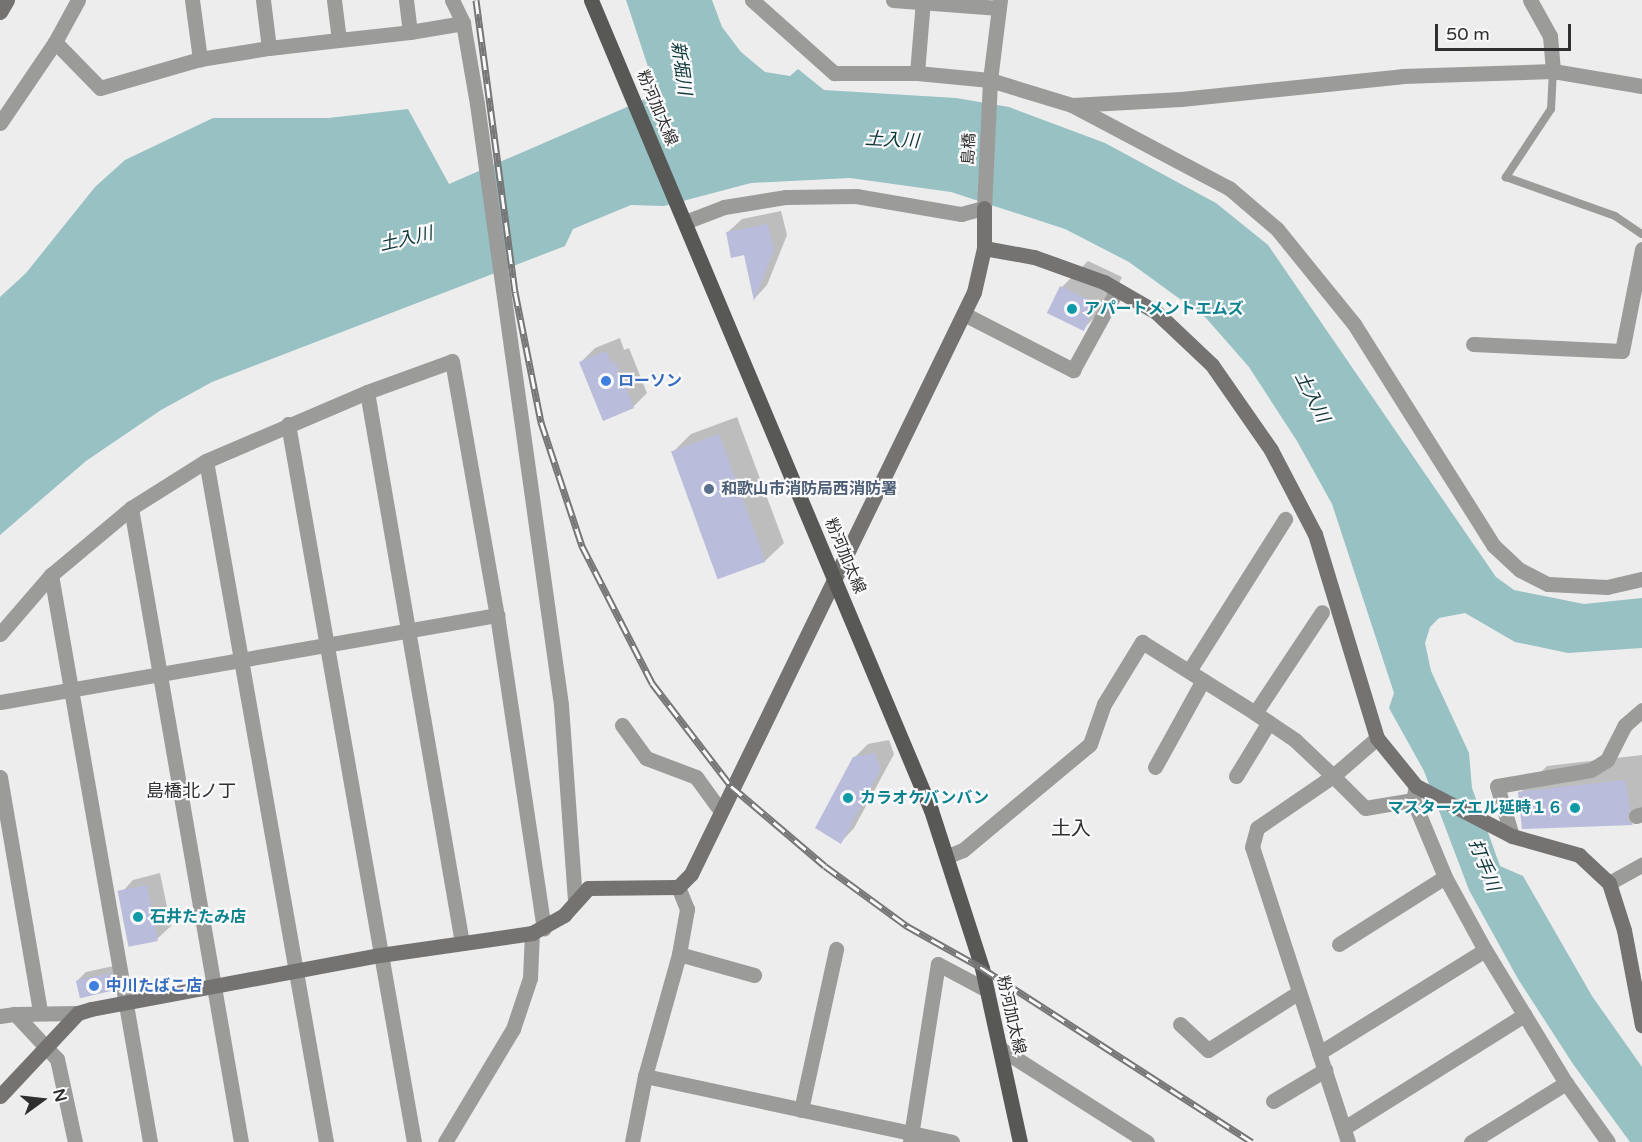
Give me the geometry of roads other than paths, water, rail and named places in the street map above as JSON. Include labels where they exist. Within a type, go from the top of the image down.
[{"type":"main road","name":"粉河加太線","points":[[592,1],[835,578],[948,856],[987,990],[1020,1142]]},
{"type":"street","points":[[0,12],[7,0]]},
{"type":"street","points":[[0,123],[55,42],[78,0]]},
{"type":"street","points":[[192,0],[200,59]]},
{"type":"street","points":[[263,0],[269,48]]},
{"type":"street","points":[[334,0],[339,40]]},
{"type":"street","points":[[406,0],[410,32]]},
{"type":"street","points":[[452,0],[463,24],[477,104],[561,705],[575,899]]},
{"type":"street","points":[[752,0],[834,73],[917,73],[990,86],[1072,105],[1228,188],[1277,229],[1354,324],[1494,546],[1520,570],[1548,584],[1607,587],[1642,579]]},
{"type":"street","points":[[892,0],[999,4]]},
{"type":"street","points":[[1530,0],[1550,36],[1553,71]]},
{"type":"street","points":[[917,73],[923,1]]},
{"type":"street","name":"島橋","points":[[984,208],[990,86],[999,4]]},
{"type":"street","points":[[55,42],[100,88],[200,59],[269,48],[463,24]]},
{"type":"street","points":[[1072,105],[1181,99],[1402,76],[1553,71],[1642,86]]},
{"type":"street","points":[[8,1015],[40,1011],[78,1013],[214,985],[380,955],[538,930],[564,915],[575,899],[588,888],[606,885],[678,887],[691,874],[720,810],[974,292],[984,248],[984,208],[961,214],[856,196],[786,196],[724,207],[685,222]]},
{"type":"street","points":[[984,248],[1034,257],[1104,282],[1156,312],[1212,365],[1271,450],[1315,534],[1377,738],[1419,793],[1445,877],[1524,1015],[1566,1083],[1608,1142]]},
{"type":"street","points":[[1473,344],[1622,351],[1642,249]]},
{"type":"street","points":[[963,314],[1073,370],[1117,290]]},
{"type":"street","points":[[0,634],[51,575],[131,508],[206,461],[288,424],[452,361],[497,615],[538,930],[530,978],[513,1029],[445,1142]]},
{"type":"street","points":[[367,392],[462,943]]},
{"type":"street","points":[[288,424],[324,645],[414,1142]]},
{"type":"street","points":[[206,461],[326,1142]]},
{"type":"street","points":[[131,508],[241,1142]]},
{"type":"street","points":[[1189,671],[1285,519]]},
{"type":"street","points":[[51,575],[150,1142]]},
{"type":"street","points":[[1255,713],[1322,612]]},
{"type":"street","points":[[0,702],[497,615]]},
{"type":"street","points":[[948,856],[963,850],[1090,744],[1104,704],[1142,642],[1269,722],[1333,776],[1365,808],[1419,793],[1512,836],[1579,855],[1609,883],[1624,930],[1642,1025]]},
{"type":"street","points":[[1155,767],[1203,680]]},
{"type":"street","points":[[1512,836],[1497,786],[1591,770],[1607,760],[1625,725],[1642,710]]},
{"type":"street","points":[[1236,776],[1269,722]]},
{"type":"street","points":[[622,725],[646,758],[696,777],[720,810]]},
{"type":"street","points":[[1377,738],[1333,776],[1257,828],[1252,847],[1346,1135],[1524,1015]]},
{"type":"street","points":[[0,777],[40,1011]]},
{"type":"street","points":[[1609,883],[1642,866]]},
{"type":"street","points":[[1339,944],[1445,877]]},
{"type":"street","points":[[632,1142],[645,1076],[679,954],[687,909],[678,887]]},
{"type":"street","points":[[801,1110],[836,949]]},
{"type":"street","points":[[1319,1053],[1485,950]]},
{"type":"street","points":[[679,954],[754,975]]},
{"type":"street","points":[[911,1138],[938,964],[987,990]]},
{"type":"street","points":[[1180,1024],[1208,1050],[1299,992]]},
{"type":"street","points":[[0,1096],[78,1013]]},
{"type":"street","points":[[8,1015],[46,1047],[63,1073],[75,1142]]},
{"type":"street","points":[[1001,1049],[1147,1142]]},
{"type":"street","points":[[1273,1101],[1325,1070]]},
{"type":"street","points":[[645,1076],[801,1110],[911,1138],[952,1142]]},
{"type":"street","points":[[1470,1142],[1566,1083]]},
{"type":"lane","points":[[1553,71],[1551,109],[1506,177],[1615,216],[1642,234]]},
{"type":"water","points":[[626,0],[712,0],[722,27],[741,52],[765,72],[790,76],[798,69],[824,90],[956,98],[1009,107],[1105,143],[1216,203],[1268,245],[1496,577],[1514,590],[1584,604],[1642,598],[1642,648],[1568,653],[1515,642],[1465,613],[1439,618],[1430,627],[1425,643],[1431,671],[1469,753],[1472,788],[1500,866],[1523,876],[1592,996],[1642,1067],[1642,1142],[1630,1142],[1573,1064],[1518,979],[1469,890],[1424,771],[1389,708],[1394,693],[1332,504],[1297,441],[1249,367],[1206,318],[1129,262],[1065,229],[951,192],[850,178],[751,183],[664,206],[631,205],[573,229],[565,246],[212,382],[161,410],[86,461],[0,535],[0,297],[26,273],[95,187],[125,160],[213,118],[328,118],[408,109],[449,184],[657,94]]},
{"type":"railway","points":[[476,0],[515,292],[541,422],[582,546],[652,683],[731,786],[825,866],[907,926],[982,968],[1252,1142]]},
{"type":"place","name":"アパートメントエムズ","points":[[1072,309]]},
{"type":"place","name":"ローソン","points":[[606,381]]},
{"type":"place","name":"和歌山市消防局西消防署","points":[[709,489]]},
{"type":"place","name":"カラオケバンバン","points":[[848,798]]},
{"type":"place","name":"マスターズエル延時１６","points":[[1575,808]]},
{"type":"place","name":"石井たたみ店","points":[[138,917]]},
{"type":"place","name":"中川たばこ店","points":[[94,986]]},
{"type":"district","name":"島橋北ノ丁","points":[[191,791]]},
{"type":"district","name":"土入","points":[[1071,829]]},
{"type":"water label","name":"新堀川","points":[[681,68]]},
{"type":"water label","name":"土入川","points":[[892,140]]},
{"type":"water label","name":"土入川","points":[[406,239]]},
{"type":"water label","name":"土入川","points":[[1312,397]]},
{"type":"water label","name":"打手川","points":[[1484,865]]}]
